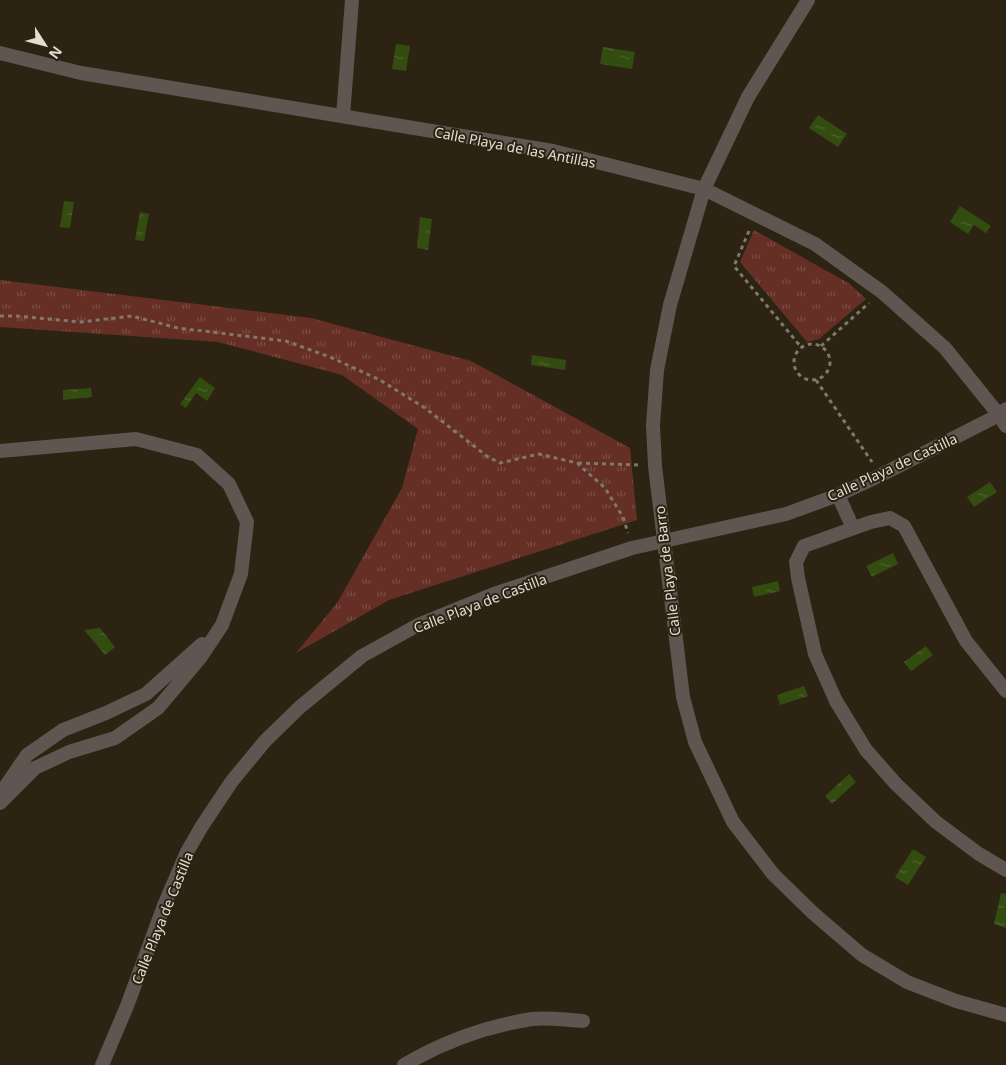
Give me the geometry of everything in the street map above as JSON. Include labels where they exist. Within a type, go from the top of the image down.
[{"type":"street","points":[[343,116],[352,0]]},
{"type":"street","name":"Calle Playa de Barro","points":[[808,0],[748,97],[704,189],[670,305],[657,370],[653,425],[655,466],[683,697],[695,742],[733,822],[772,874],[862,955],[907,982],[956,1001],[1006,1014]]},
{"type":"street","name":"Calle Playa de las Antillas","points":[[0,53],[81,73],[553,151],[704,189],[815,244],[882,292],[945,348],[1004,416]]},
{"type":"street","name":"Calle Playa de Castilla","points":[[102,1065],[127,1006],[165,903],[187,852],[232,781],[265,741],[300,708],[362,656],[418,625],[494,594],[632,548],[786,514],[838,495],[1004,416]]},
{"type":"street","points":[[0,452],[136,439],[197,456],[229,484],[247,522],[241,574],[222,625],[200,658],[158,708],[115,738],[69,752],[35,768],[0,803]]},
{"type":"street","points":[[838,495],[853,528]]},
{"type":"street","points":[[1006,690],[966,641],[904,526],[890,518],[853,528],[804,546],[796,562],[811,635],[819,662],[836,701],[866,750],[896,784],[936,822],[979,854],[1006,870]]},
{"type":"street","points":[[0,794],[27,755],[63,730],[106,713],[146,694],[222,625]]},
{"type":"street","points":[[404,1065],[426,1052],[488,1029],[534,1019],[583,1021]]},
{"type":"path","points":[[755,215],[734,266],[801,347]]},
{"type":"path","points":[[821,346],[882,292]]},
{"type":"path","points":[[0,316],[81,322],[132,316],[178,328],[286,341],[330,357],[380,380],[425,408],[500,463],[538,454],[577,463],[655,466]]},
{"type":"path","points":[[814,344],[821,346],[826,351],[830,357],[830,364],[823,377],[809,380],[798,372],[794,359],[801,347],[814,344]]},
{"type":"path","points":[[816,380],[882,475]]},
{"type":"path","points":[[577,463],[606,488],[623,517],[632,548]]},
{"type":"green space","points":[[754,230],[850,284],[866,299],[819,339],[807,342],[740,262]]},
{"type":"green space","points":[[0,280],[311,318],[471,361],[630,448],[637,520],[389,600],[296,653],[337,603],[402,488],[418,429],[342,375],[218,342],[0,327]]},
{"type":"water","points":[[396,44],[410,46],[406,71],[392,69]]},
{"type":"water","points":[[603,47],[635,52],[632,69],[600,64]]},
{"type":"water","points":[[818,115],[847,134],[838,147],[809,128]]},
{"type":"water","points":[[64,201],[74,202],[70,228],[60,227]]},
{"type":"water","points":[[960,206],[991,226],[986,233],[974,225],[968,234],[950,222]]},
{"type":"water","points":[[140,212],[149,214],[144,241],[135,240]]},
{"type":"water","points":[[420,217],[432,219],[428,250],[417,248]]},
{"type":"water","points":[[532,355],[566,360],[565,370],[531,365]]},
{"type":"water","points":[[200,377],[215,388],[207,401],[196,393],[186,408],[180,404]]},
{"type":"water","points":[[91,388],[92,397],[63,400],[63,390]]},
{"type":"water","points":[[990,482],[997,492],[974,507],[967,497]]},
{"type":"water","points":[[893,553],[898,564],[872,577],[866,566]]},
{"type":"water","points":[[778,581],[780,591],[754,597],[752,587]]},
{"type":"water","points":[[100,628],[115,647],[105,655],[84,630]]},
{"type":"water","points":[[926,646],[933,655],[911,671],[904,662]]},
{"type":"water","points":[[804,686],[808,696],[780,705],[777,695]]},
{"type":"water","points":[[849,774],[856,782],[832,804],[825,796]]},
{"type":"water","points":[[913,849],[926,857],[908,885],[895,877]]},
{"type":"water","points":[[1001,893],[1006,894],[1006,928],[994,924]]}]
